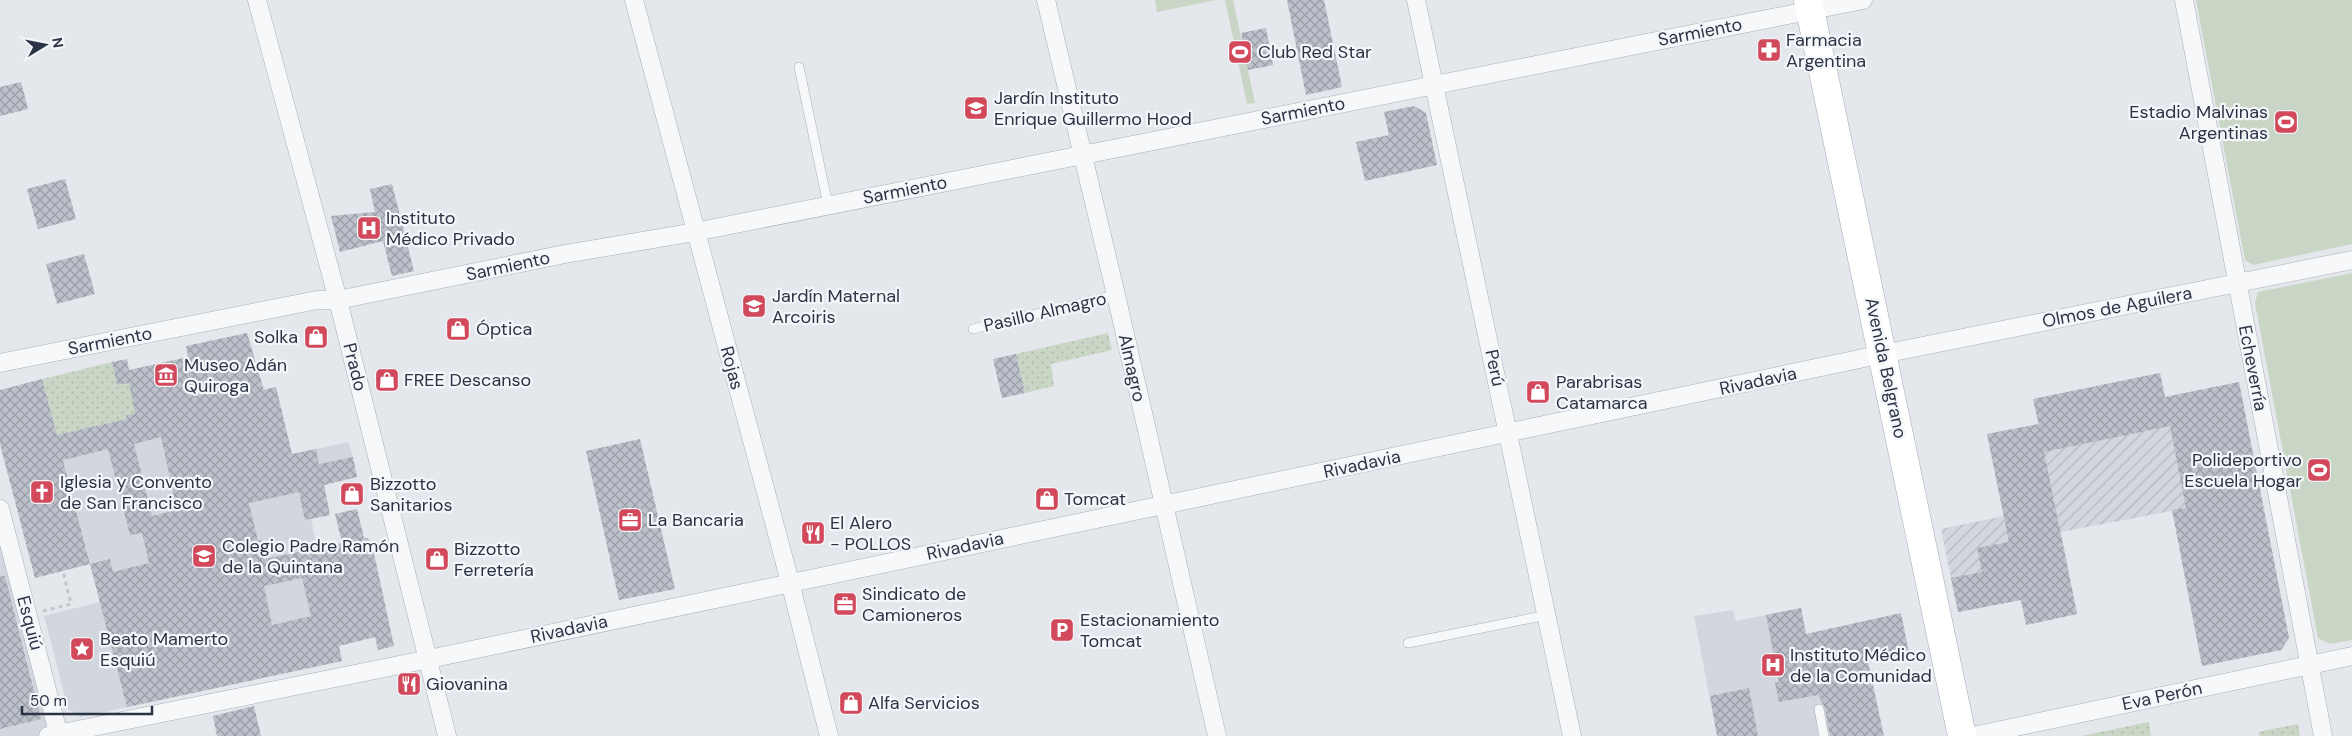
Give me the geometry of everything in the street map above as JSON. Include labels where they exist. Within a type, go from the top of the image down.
[{"type":"main road","name":"Avenida Belgrano","points":[[1809,5],[1962,736]]},
{"type":"street","name":"Prado","points":[[257,0],[338,300],[447,736]]},
{"type":"street","name":"Rojas","points":[[634,0],[790,582],[829,736]]},
{"type":"street","name":"Almagro","points":[[1046,0],[1217,736]]},
{"type":"street","name":"Perú","points":[[1416,0],[1572,736]]},
{"type":"street","name":"Sarmiento","points":[[0,363],[317,300],[338,300],[565,254],[695,232],[1434,84],[1809,5],[1864,0]]},
{"type":"street","name":"Echeverría","points":[[2184,0],[2323,736]]},
{"type":"street","name":"Olmos de Aguilera","points":[[1883,354],[2352,260]]},
{"type":"street","name":"Rivadavia","points":[[55,735],[1509,434],[1883,354]]},
{"type":"street","name":"Esquiú","points":[[0,509],[28,615],[55,735]]},
{"type":"street","name":"Eva Perón","points":[[1973,736],[2352,656]]},
{"type":"lane","points":[[799,67],[828,205]]},
{"type":"lane","name":"Pasillo Almagro","points":[[973,328],[1116,295]]},
{"type":"lane","points":[[1408,643],[1547,615]]},
{"type":"lane","points":[[1819,709],[1824,736]]},
{"type":"path","points":[[28,615],[71,604],[62,571]]},
{"type":"shaded area","points":[[2160,373],[2165,397],[2239,382],[2289,638],[2281,650],[2228,660],[2198,506],[2061,532],[2077,614],[2026,625],[2021,600],[1958,612],[1941,529],[2004,516],[1987,434],[2038,424],[2033,399]]},
{"type":"shaded area","name":"Colegio Padre Ramón de la Quintana","points":[[276,387],[292,454],[349,442],[357,477],[324,485],[330,515],[311,519],[342,661],[81,717],[68,709],[44,616],[100,602],[57,435],[126,415]]},
{"type":"shaded area","points":[[0,543],[51,736],[0,736]]},
{"type":"shaded area","name":"Instituto Médico de la Comunidad","points":[[1801,608],[1806,634],[1858,736],[1717,736],[1694,616],[1733,610],[1736,621]]},
{"type":"green space","points":[[1155,0],[1216,0],[1157,12]]},
{"type":"green space","name":"Club Red Star","points":[[1225,0],[1233,0],[1255,103],[1247,104]]},
{"type":"green space","name":"Estadio Malvinas Argentinas","points":[[2196,0],[2352,0],[2352,244],[2253,265],[2245,260]]},
{"type":"green space","name":"Polideportivo Escuela Hogar","points":[[2352,273],[2352,640],[2330,644],[2318,638],[2255,303],[2258,292]]},
{"type":"green space","points":[[1108,333],[1112,350],[1051,364],[1054,386],[1025,393],[1016,354]]},
{"type":"green space","points":[[112,362],[117,385],[129,383],[135,414],[126,415],[127,419],[57,435],[42,379]]},
{"type":"green space","points":[[2149,722],[2151,736],[2081,736]]},
{"type":"green space","points":[[2298,724],[2300,736],[2260,736],[2258,732]]},
{"type":"building","points":[[1287,0],[1324,0],[1342,87],[1306,95]]},
{"type":"building","points":[[1266,28],[1273,65],[1248,70],[1241,33]]},
{"type":"building","points":[[21,82],[28,109],[0,116],[0,87]]},
{"type":"building","points":[[1414,106],[1426,113],[1437,165],[1365,181],[1356,142],[1389,135],[1384,112]]},
{"type":"building","points":[[65,179],[76,219],[38,229],[27,189]]},
{"type":"building","name":"Instituto Médico Privado","points":[[392,184],[414,271],[392,276],[383,241],[340,252],[331,216],[375,212],[370,189]]},
{"type":"building","points":[[84,254],[95,294],[57,304],[46,264]]},
{"type":"building","name":"Colegio Padre Ramón de la Quintana","points":[[247,333],[264,390],[276,387],[292,454],[316,449],[319,464],[353,457],[357,477],[324,485],[330,515],[305,520],[299,492],[249,503],[258,541],[261,540],[265,559],[342,543],[335,514],[357,509],[364,538],[368,538],[370,545],[372,544],[394,646],[378,650],[375,637],[339,646],[342,661],[127,707],[90,564],[35,578],[0,444],[0,390],[42,379],[57,435],[127,419],[126,415],[135,414],[129,383],[117,385],[112,362],[127,359],[129,370],[188,357],[186,346]],"holes":[[[161,437],[177,510],[152,516],[134,444]],[[108,449],[130,535],[142,533],[149,563],[113,572],[110,559],[90,564],[63,460]],[[302,578],[311,616],[272,625],[264,586]]]},
{"type":"building","points":[[1016,354],[1025,393],[1002,398],[993,359]]},
{"type":"building","points":[[2160,373],[2165,397],[2239,382],[2289,638],[2281,650],[2202,666],[2172,510],[2186,508],[2170,426],[2044,452],[2077,614],[2026,625],[2021,600],[1958,612],[1951,578],[1982,572],[1977,548],[2009,542],[1987,434],[2039,424],[2033,399]]},
{"type":"building","name":"La Bancaria","points":[[640,439],[675,589],[619,600],[586,451]]},
{"type":"building","points":[[0,576],[5,576],[41,719],[0,729]]},
{"type":"building","points":[[1801,608],[1806,634],[1901,613],[1909,653],[1868,662],[1884,736],[1830,736],[1825,708],[1818,695],[1779,702],[1775,683],[1779,682],[1766,615]]},
{"type":"building","points":[[1749,688],[1758,736],[1717,736],[1710,696]]},
{"type":"building","points":[[254,706],[261,736],[217,736],[213,716]]},
{"type":"place","name":"Farmacia Argentina","points":[[1769,50]]},
{"type":"place","name":"Club Red Star","points":[[1240,52]]},
{"type":"place","name":"Jardín Instituto Enrique Guillermo Hood","points":[[976,108]]},
{"type":"place","name":"Estadio Malvinas Argentinas","points":[[2286,122]]},
{"type":"place","name":"Instituto Médico Privado","points":[[369,228]]},
{"type":"place","name":"Jardín Maternal Arcoiris","points":[[754,306]]},
{"type":"place","name":"Óptica","points":[[458,329]]},
{"type":"place","name":"Solka","points":[[316,337]]},
{"type":"place","name":"Museo Adán Quiroga","points":[[166,375]]},
{"type":"place","name":"FREE Descanso","points":[[387,380]]},
{"type":"place","name":"Parabrisas Catamarca","points":[[1538,392]]},
{"type":"place","name":"Polideportivo Escuela Hogar","points":[[2319,470]]},
{"type":"place","name":"Iglesia y Convento de San Francisco","points":[[42,492]]},
{"type":"place","name":"Bizzotto Sanitarios","points":[[352,494]]},
{"type":"place","name":"Tomcat","points":[[1047,499]]},
{"type":"place","name":"La Bancaria","points":[[630,520]]},
{"type":"place","name":"El Alero - POLLOS","points":[[813,533]]},
{"type":"place","name":"Colegio Padre Ramón de la Quintana","points":[[204,556]]},
{"type":"place","name":"Bizzotto Ferretería","points":[[437,559]]},
{"type":"place","name":"Sindicato de Camioneros","points":[[845,604]]},
{"type":"place","name":"Estacionamiento Tomcat","points":[[1062,630]]},
{"type":"place","name":"Beato Mamerto Esquiú","points":[[82,649]]},
{"type":"place","name":"Instituto Médico de la Comunidad","points":[[1773,665]]},
{"type":"place","name":"Giovanina","points":[[409,684]]},
{"type":"place","name":"Alfa Servicios","points":[[851,703]]}]
